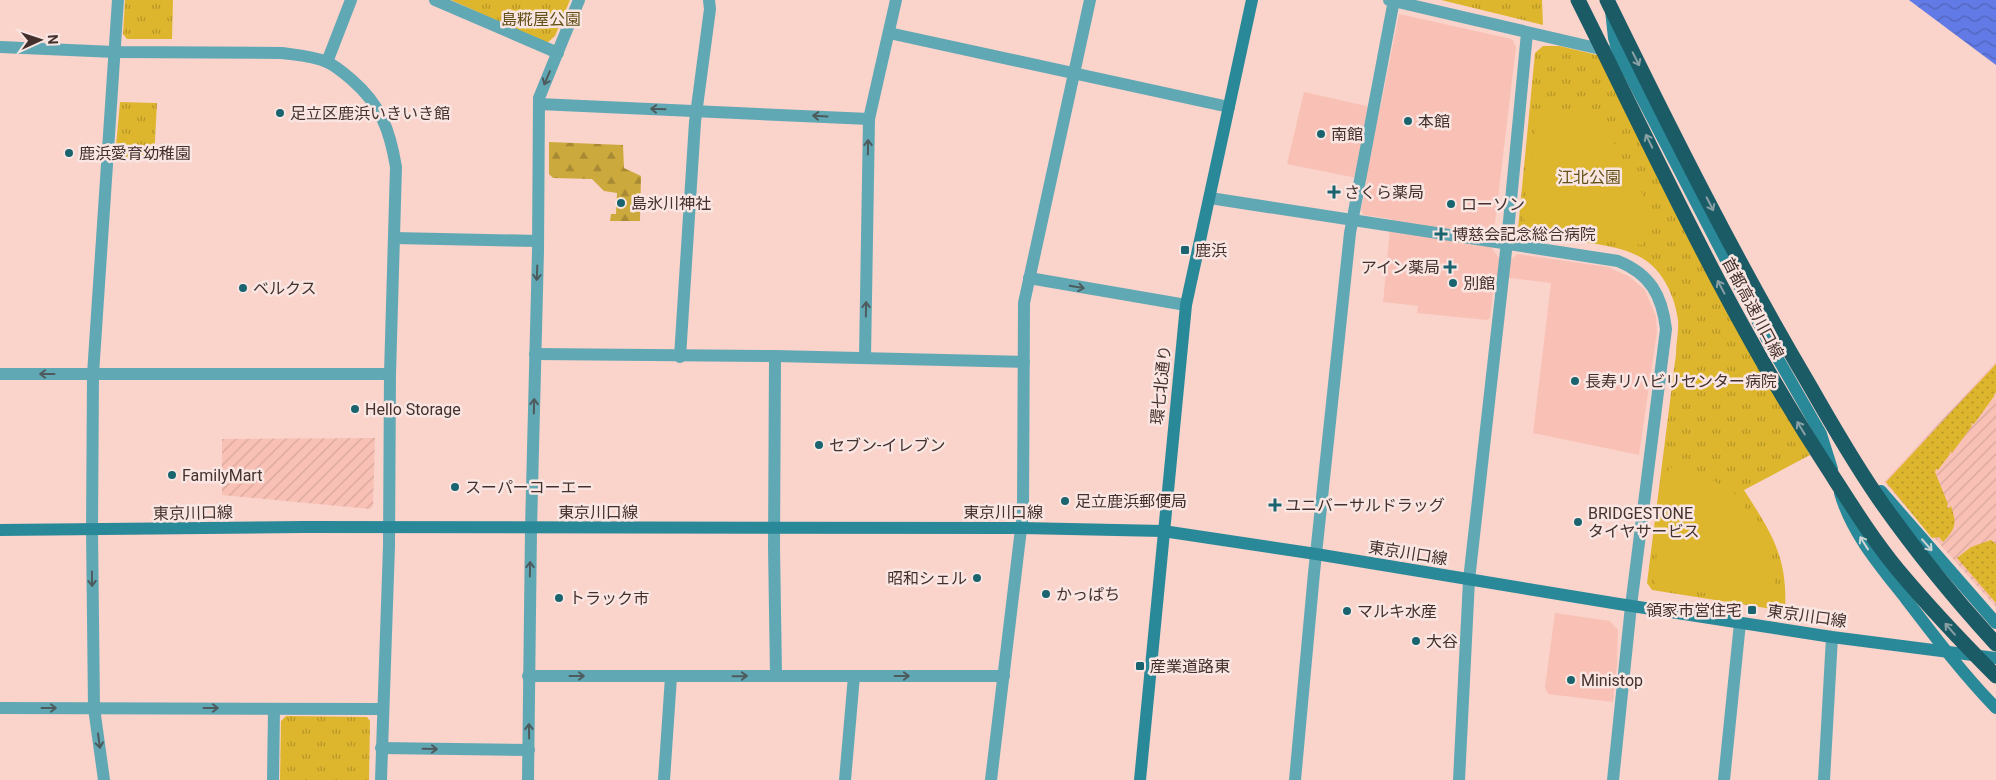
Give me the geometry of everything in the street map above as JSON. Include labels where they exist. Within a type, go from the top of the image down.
[{"type":"highway","name":"首都高速川口線","points":[[1578,0],[1713,270],[1757,353],[1803,431],[1855,511],[1898,569],[1954,634],[1996,676]]},
{"type":"highway","name":"首都高速川口線","points":[[1609,0],[1737,257],[1781,338],[1829,418],[1883,504],[1964,609],[1996,644]]},
{"type":"main road","name":"環七北通り","points":[[1140,780],[1186,305],[1252,0]]},
{"type":"main road","points":[[1609,0],[1614,38],[1619,54],[1755,318],[1821,434],[1845,509],[1865,546],[1971,682],[1996,708]]},
{"type":"main road","points":[[1821,434],[1881,490],[1906,522],[1996,623]]},
{"type":"main road","name":"東京川口線","points":[[0,530],[1022,528],[1163,531],[1740,623],[1996,658]]},
{"type":"street","points":[[104,780],[94,708],[93,374],[118,0]]},
{"type":"street","points":[[327,62],[352,0]]},
{"type":"street","points":[[435,0],[558,53]]},
{"type":"street","points":[[528,780],[528,676],[538,241],[539,98],[579,0]]},
{"type":"street","points":[[680,357],[697,110],[710,9],[709,0]]},
{"type":"street","points":[[865,358],[869,118],[896,0]]},
{"type":"street","points":[[991,780],[1022,528],[1024,303],[1090,0]]},
{"type":"street","points":[[1295,780],[1316,554],[1352,220],[1392,0],[1619,54]]},
{"type":"street","points":[[1459,780],[1469,580],[1507,242],[1527,32]]},
{"type":"street","points":[[889,33],[1229,107]]},
{"type":"street","points":[[0,47],[115,52],[282,53],[299,55],[327,62],[361,88],[374,103],[386,126],[391,139],[396,167],[390,374],[389,528],[381,780]]},
{"type":"street","points":[[539,104],[869,118]]},
{"type":"street","points":[[1210,198],[1618,260],[1642,274],[1661,301],[1666,329],[1631,606],[1613,780]]},
{"type":"street","points":[[394,238],[538,241]]},
{"type":"street","points":[[1029,278],[1186,305]]},
{"type":"street","points":[[535,354],[680,357],[775,356],[1024,362]]},
{"type":"street","points":[[775,356],[774,529],[776,675]]},
{"type":"street","points":[[0,374],[390,374]]},
{"type":"street","points":[[1724,780],[1740,623]]},
{"type":"street","points":[[1824,780],[1832,637]]},
{"type":"street","points":[[528,676],[1004,676]]},
{"type":"street","points":[[844,780],[854,676]]},
{"type":"street","points":[[664,780],[671,677]]},
{"type":"street","points":[[0,708],[382,709]]},
{"type":"street","points":[[273,780],[274,709]]},
{"type":"street","points":[[381,748],[529,750]]},
{"type":"shaded area","name":"博慈会記念総合病院","points":[[1399,14],[1512,39],[1516,47],[1492,248],[1498,257],[1512,259],[1517,254],[1608,267],[1630,277],[1645,290],[1656,316],[1657,332],[1639,455],[1533,433],[1551,283],[1495,276],[1490,318],[1487,320],[1417,313],[1418,306],[1383,302],[1391,219],[1364,215],[1361,210],[1367,180],[1287,164],[1304,92],[1380,109]]},
{"type":"shaded area","points":[[1996,362],[1996,607],[1884,482]]},
{"type":"shaded area","points":[[375,438],[373,506],[370,509],[222,495],[222,439]]},
{"type":"shaded area","points":[[1555,613],[1610,621],[1618,630],[1613,702],[1548,694],[1545,687]]},
{"type":"green space","points":[[125,0],[173,0],[172,39],[127,39],[123,34]]},
{"type":"green space","name":"島糀屋公園","points":[[451,0],[570,0],[555,36],[547,43]]},
{"type":"green space","points":[[1441,0],[1542,0],[1543,25]]},
{"type":"green space","name":"江北公園","points":[[1543,46],[1560,46],[1601,56],[1810,455],[1744,490],[1770,533],[1781,561],[1784,576],[1785,611],[1652,590],[1647,583],[1676,354],[1678,324],[1676,311],[1671,293],[1662,277],[1649,263],[1630,252],[1584,242],[1521,237],[1518,229],[1535,53]]},
{"type":"green space","points":[[120,102],[157,103],[154,158],[115,157]]},
{"type":"green space","points":[[1538,111],[1601,119],[1647,203],[1643,245],[1536,233],[1524,220]]},
{"type":"green space","points":[[549,142],[623,145],[624,168],[641,176],[640,221],[610,221],[611,214],[616,214],[617,193],[604,191],[592,179],[553,178],[549,174]]},
{"type":"green space","points":[[1996,364],[1996,393],[1993,394],[1995,395],[1974,424],[1971,423],[1972,426],[1952,453],[1950,451],[1950,454],[1935,472],[1948,504],[1947,507],[1951,506],[1955,522],[1951,533],[1943,542],[1939,537],[1932,538],[1886,482]]},
{"type":"green space","points":[[1669,467],[1695,470],[1734,493],[1763,532],[1775,579],[1772,602],[1659,587],[1653,580]]},
{"type":"green space","points":[[1991,540],[1996,544],[1996,603],[1957,558],[1971,547]]},
{"type":"green space","points":[[286,716],[367,717],[370,721],[369,780],[280,780],[281,721]]},
{"type":"water","points":[[1909,0],[1996,0],[1996,65]]},
{"type":"place","name":"足立区鹿浜いきいき館","points":[[280,113]]},
{"type":"place","name":"本館","points":[[1408,121]]},
{"type":"place","name":"南館","points":[[1321,134]]},
{"type":"place","name":"鹿浜愛育幼稚園","points":[[69,153]]},
{"type":"place","name":"さくら薬局","points":[[1334,192]]},
{"type":"place","name":"島氷川神社","points":[[621,203]]},
{"type":"place","name":"ローソン","points":[[1451,204]]},
{"type":"place","name":"博慈会記念総合病院","points":[[1441,234]]},
{"type":"place","name":"鹿浜","points":[[1185,250]]},
{"type":"place","name":"アイン薬局","points":[[1450,267]]},
{"type":"place","name":"別館","points":[[1453,283]]},
{"type":"place","name":"ベルクス","points":[[243,288]]},
{"type":"place","name":"長寿リハビリセンター病院","points":[[1575,381]]},
{"type":"place","name":"Hello Storage","points":[[355,409]]},
{"type":"place","name":"セブン-イレブン","points":[[819,445]]},
{"type":"place","name":"FamilyMart","points":[[172,475]]},
{"type":"place","name":"スーパーコーエー","points":[[455,487]]},
{"type":"place","name":"足立鹿浜郵便局","points":[[1065,501]]},
{"type":"place","name":"ユニバーサルドラッグ","points":[[1275,505]]},
{"type":"place","name":"BRIDGESTONE タイヤサービス","points":[[1578,522]]},
{"type":"place","name":"昭和シェル","points":[[977,578]]},
{"type":"place","name":"かっぱち","points":[[1046,594]]},
{"type":"place","name":"トラック市","points":[[559,598]]},
{"type":"place","name":"領家市営住宅","points":[[1752,610]]},
{"type":"place","name":"マルキ水産","points":[[1347,611]]},
{"type":"place","name":"大谷","points":[[1416,641]]},
{"type":"place","name":"産業道路東","points":[[1140,666]]},
{"type":"place","name":"Ministop","points":[[1571,680]]}]
